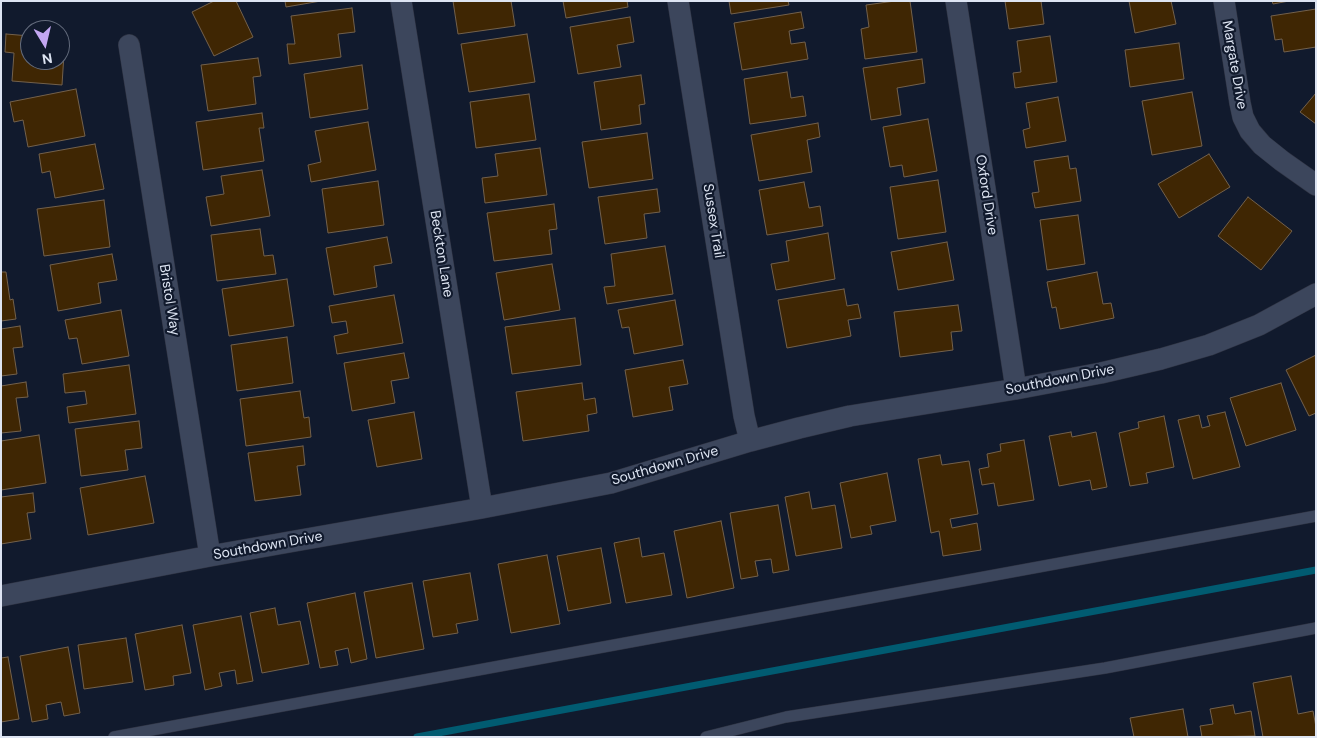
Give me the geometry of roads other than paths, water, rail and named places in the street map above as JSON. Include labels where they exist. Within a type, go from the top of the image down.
[{"type":"street","name":"Beckton Lane","points":[[401,1],[482,508]]},
{"type":"street","name":"Sussex Trail","points":[[678,1],[744,416],[750,441]]},
{"type":"street","name":"Oxford Drive","points":[[956,1],[1016,389]]},
{"type":"street","name":"Margate Drive","points":[[1224,1],[1240,103],[1243,117],[1250,131],[1262,145],[1316,185]]},
{"type":"street","name":"Bristol Way","points":[[129,45],[210,556]]},
{"type":"street","name":"Southdown Drive","points":[[1,596],[611,483],[750,441],[850,416],[1101,373],[1161,359],[1209,345],[1259,325],[1316,294]]},
{"type":"lane","points":[[114,737],[1316,516]]},
{"type":"lane","points":[[706,737],[786,717],[1105,668],[1316,628]]},
{"type":"waterway","points":[[417,737],[1316,570]]}]
